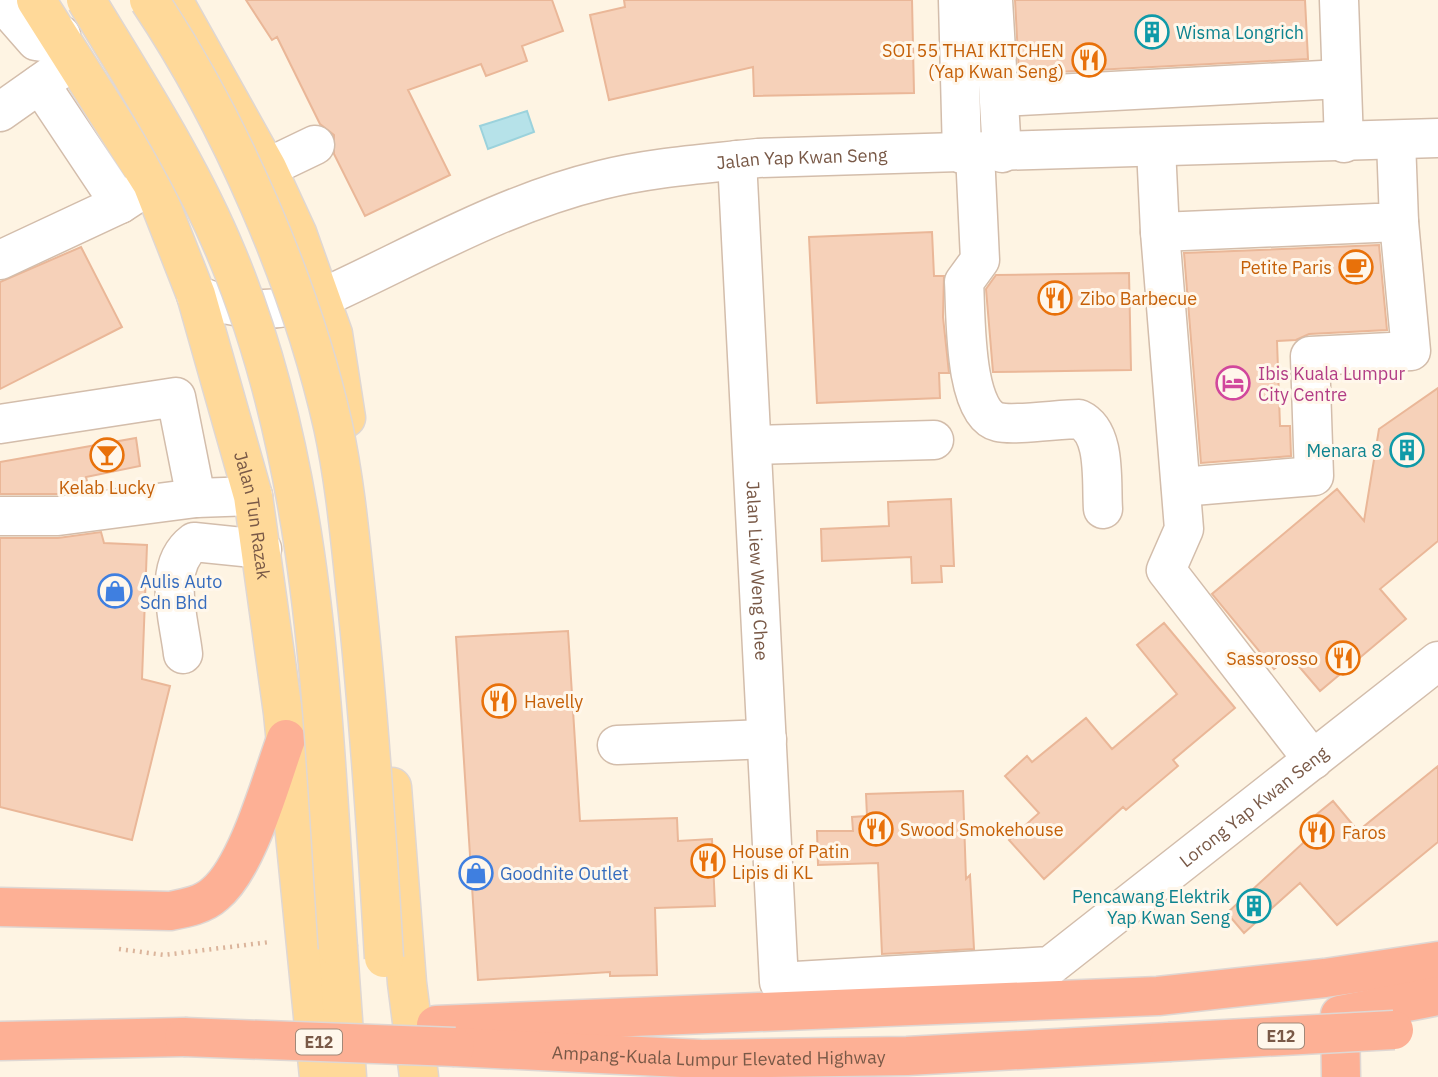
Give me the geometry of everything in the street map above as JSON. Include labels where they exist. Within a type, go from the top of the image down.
[{"type":"highway","points":[[0,907],[170,911],[195,906],[215,895],[244,851],[286,738]]},
{"type":"highway","points":[[184,1037],[354,1027],[1158,996],[1325,978],[1438,961]]},
{"type":"highway","points":[[1341,1077],[1340,1015],[1438,996]]},
{"type":"highway","name":"Ampang-Kuala Lumpur Elevated Highway","points":[[0,1041],[184,1037],[702,1059],[907,1056],[1394,1030],[1438,1023]]},
{"type":"main road","name":"Jalan Tun Razak","points":[[36,0],[152,183],[196,295],[253,496],[286,738],[319,1077]]},
{"type":"main road","points":[[86,0],[172,142],[221,242],[271,379],[312,596],[347,1077]]},
{"type":"main road","points":[[149,0],[231,144],[312,346],[333,426],[346,507],[371,727],[384,958],[395,1077]]},
{"type":"main road","points":[[173,0],[267,168],[322,298],[333,334],[384,680],[410,1008],[419,1077]]},
{"type":"street","points":[[0,0],[36,41],[68,47],[40,85],[0,112]]},
{"type":"street","points":[[958,0],[979,153],[980,260],[964,282],[971,380],[983,412],[997,422],[1079,419],[1090,424],[1097,435],[1103,509]]},
{"type":"street","points":[[979,153],[999,97],[993,0]]},
{"type":"street","points":[[1339,0],[1344,143]]},
{"type":"street","points":[[999,97],[1341,79]]},
{"type":"street","points":[[40,85],[120,204]]},
{"type":"street","name":"Jalan Yap Kwan Seng","points":[[196,295],[220,304],[259,310],[298,307],[495,216],[599,180],[682,164],[737,160],[1438,138]]},
{"type":"street","points":[[1205,481],[1314,476],[1310,356],[1410,351],[1399,222],[1396,140]]},
{"type":"street","points":[[267,168],[315,145]]},
{"type":"street","points":[[1156,148],[1160,232],[1205,481],[1166,570],[1313,760]]},
{"type":"street","name":"Jalan Liew Weng Chee","points":[[737,160],[737,387],[753,445],[779,982]]},
{"type":"street","points":[[0,260],[120,204],[152,183]]},
{"type":"street","points":[[1160,232],[1399,222]]},
{"type":"street","points":[[0,424],[176,397],[221,386]]},
{"type":"street","points":[[176,397],[196,498]]},
{"type":"street","points":[[753,445],[933,440]]},
{"type":"street","points":[[0,516],[58,516],[196,498],[253,496]]},
{"type":"street","points":[[183,654],[173,571],[182,551],[194,542],[262,549]]},
{"type":"street","name":"Lorong Yap Kwan Seng","points":[[779,982],[1049,966],[1438,661]]},
{"type":"street","points":[[617,745],[767,738]]},
{"type":"water","points":[[527,111],[534,132],[488,149],[480,126]]},
{"type":"building","points":[[246,0],[552,0],[563,31],[522,46],[527,61],[486,76],[481,64],[408,90],[450,175],[365,216],[334,154],[334,135],[320,124],[277,37],[272,40]]},
{"type":"building","points":[[624,0],[912,0],[914,93],[754,96],[753,67],[609,100],[590,15],[625,7]]},
{"type":"building","name":"Wisma Longrich","points":[[1015,0],[1305,0],[1308,59],[1019,74]]},
{"type":"building","points":[[932,232],[934,276],[944,276],[943,317],[949,373],[939,373],[940,398],[817,403],[809,237]]},
{"type":"building","name":"Ibis Kuala Lumpur City Centre","points":[[1379,245],[1387,330],[1309,334],[1296,340],[1277,341],[1280,426],[1290,426],[1291,456],[1201,463],[1184,253]]},
{"type":"building","points":[[81,247],[122,327],[0,389],[0,282]]},
{"type":"building","points":[[1129,273],[1131,370],[993,372],[986,289],[996,275]]},
{"type":"building","points":[[1438,388],[1438,541],[1380,589],[1406,619],[1320,691],[1290,656],[1274,669],[1212,594],[1337,489],[1364,521],[1379,429]]},
{"type":"building","points":[[136,438],[140,466],[86,477],[89,490],[57,494],[0,494],[0,462]]},
{"type":"building","points":[[951,499],[954,566],[941,566],[942,582],[912,583],[911,557],[822,561],[821,529],[889,526],[888,502]]},
{"type":"building","points":[[101,532],[104,543],[147,545],[142,679],[170,686],[132,840],[0,807],[0,538],[58,538]]},
{"type":"building","points":[[1164,623],[1235,708],[1173,760],[1178,766],[1126,810],[1123,807],[1044,879],[1009,840],[1039,813],[1005,776],[1027,756],[1032,762],[1086,718],[1112,749],[1177,694],[1137,645]]},
{"type":"building","points":[[568,631],[580,821],[677,818],[678,841],[712,839],[715,906],[655,908],[657,975],[610,976],[610,972],[478,980],[456,637]]},
{"type":"building","points":[[1438,766],[1438,842],[1337,925],[1300,883],[1244,933],[1227,913],[1314,833],[1306,823],[1333,801],[1358,831]]},
{"type":"building","points":[[963,791],[966,879],[970,875],[974,949],[882,954],[878,863],[818,865],[817,831],[853,831],[852,817],[867,816],[866,794]]},
{"type":"place","name":"Wisma Longrich","points":[[1152,32]]},
{"type":"place","name":"SOI 55 THAI KITCHEN (Yap Kwan Seng)","points":[[1089,60]]},
{"type":"place","name":"Petite Paris","points":[[1356,267]]},
{"type":"place","name":"Zibo Barbecue","points":[[1055,298]]},
{"type":"place","name":"Ibis Kuala Lumpur City Centre","points":[[1233,383]]},
{"type":"place","name":"Menara 8","points":[[1407,450]]},
{"type":"place","name":"Kelab Lucky","points":[[107,455]]},
{"type":"place","name":"Aulis Auto Sdn Bhd","points":[[115,591]]},
{"type":"place","name":"Sassorosso","points":[[1343,658]]},
{"type":"place","name":"Havelly","points":[[499,701]]},
{"type":"place","name":"Swood Smokehouse","points":[[876,829]]},
{"type":"place","name":"Faros","points":[[1317,832]]},
{"type":"place","name":"House of Patin Lipis di KL","points":[[708,861]]},
{"type":"place","name":"Goodnite Outlet","points":[[476,873]]},
{"type":"place","name":"Pencawang Elektrik Yap Kwan Seng","points":[[1254,906]]}]
